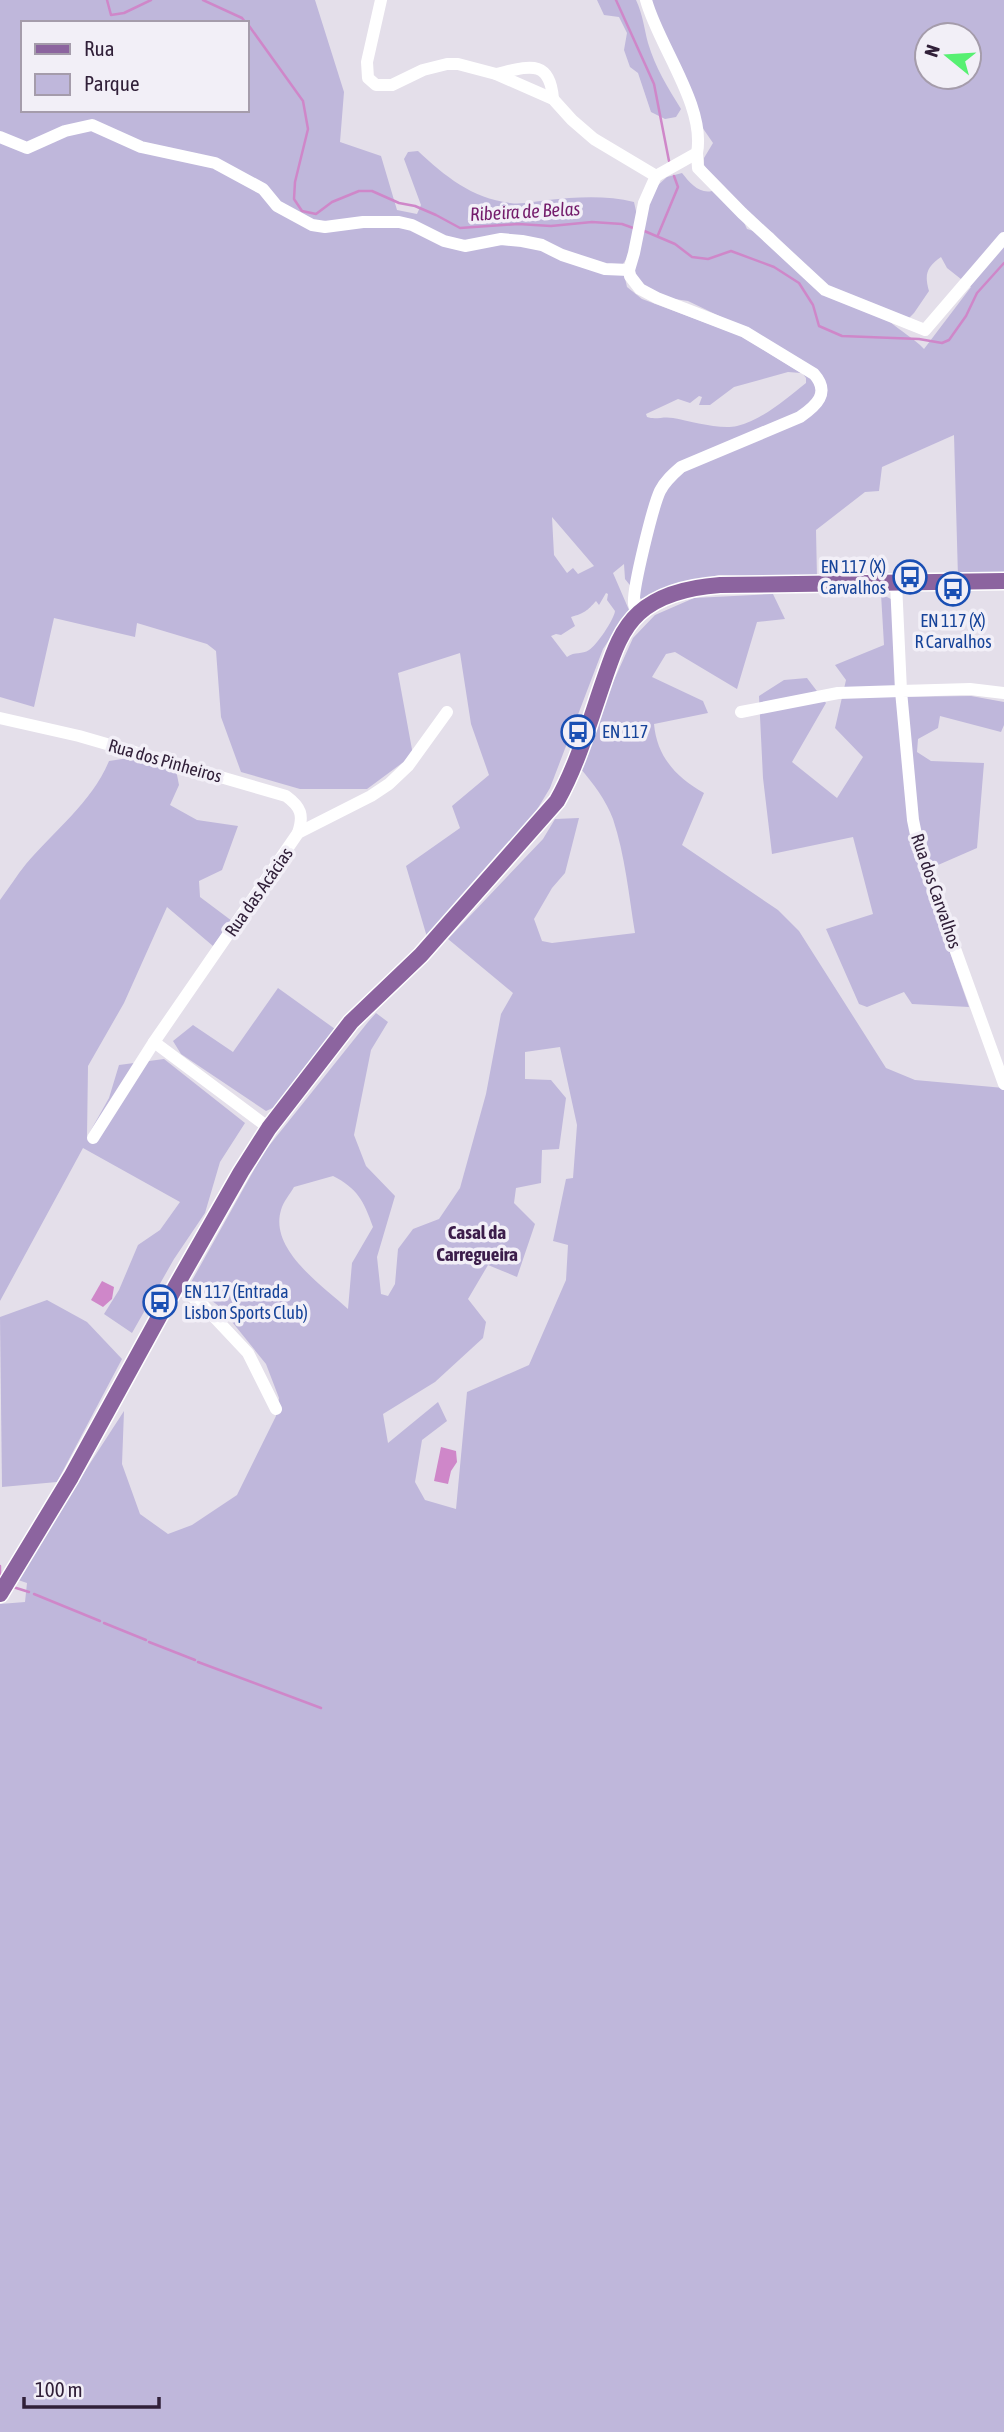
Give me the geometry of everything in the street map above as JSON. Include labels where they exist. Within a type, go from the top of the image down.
[{"type":"main road","points":[[0,1594],[71,1477],[176,1286],[269,1128],[351,1022],[433,943],[554,806],[569,777],[616,648],[638,614],[668,597],[708,586],[1004,581]]},
{"type":"street","points":[[381,0],[368,62],[368,78],[376,85],[392,85],[424,70],[447,64],[458,64],[496,74],[554,99],[572,120],[594,139],[656,176]]},
{"type":"street","points":[[646,0],[652,21],[679,75],[697,125],[698,168],[825,290],[925,330],[1004,237]]},
{"type":"street","points":[[496,74],[534,66],[541,69],[549,77],[554,99]]},
{"type":"street","points":[[0,137],[27,148],[65,131],[92,125],[141,147],[215,163],[263,189],[276,206],[312,225],[325,227],[363,222],[399,222],[412,225],[444,241],[465,246],[501,239],[522,240],[605,269],[629,270]]},
{"type":"street","points":[[638,614],[634,605],[636,587],[654,506],[668,479],[681,467],[800,417],[817,405],[822,390],[814,374],[745,331],[657,298],[640,289],[630,276],[629,270],[644,203],[656,176],[697,153]]},
{"type":"street","name":"Rua dos Carvalhos","points":[[896,583],[901,691],[913,820],[919,849],[1004,1084]]},
{"type":"street","points":[[741,712],[838,692],[970,689],[1004,693]]},
{"type":"street","name":"Rua das Acácias","points":[[93,1138],[154,1042],[298,833],[371,796],[388,784],[408,766],[447,712]]},
{"type":"street","name":"Rua dos Pinheiros","points":[[0,718],[79,736],[286,796],[297,804],[301,812],[298,833]]},
{"type":"street","points":[[154,1042],[269,1128]]},
{"type":"street","points":[[176,1286],[200,1302],[248,1353],[276,1409]]},
{"type":"green space","points":[[0,0],[315,0],[344,92],[340,142],[381,156],[397,210],[417,214],[421,205],[404,159],[408,152],[418,151],[438,169],[471,191],[496,200],[519,204],[591,197],[634,202],[638,220],[628,257],[622,265],[627,287],[642,299],[741,336],[801,373],[788,372],[734,387],[710,405],[699,405],[702,397],[699,396],[690,403],[678,399],[646,414],[650,418],[669,418],[730,427],[765,414],[806,383],[806,378],[803,374],[740,326],[688,301],[668,298],[640,284],[634,269],[649,202],[657,186],[667,177],[682,173],[699,189],[712,191],[741,216],[747,229],[760,233],[807,279],[889,321],[924,349],[971,287],[947,268],[941,257],[928,271],[929,291],[908,319],[829,288],[773,233],[750,217],[716,182],[704,165],[704,158],[713,143],[702,127],[650,0],[1004,0],[1004,576],[958,577],[954,435],[882,467],[879,491],[865,492],[816,530],[817,579],[719,575],[683,583],[641,599],[625,579],[624,564],[613,573],[629,610],[603,649],[550,788],[523,833],[427,937],[406,866],[460,828],[452,806],[489,775],[471,724],[460,653],[398,673],[413,755],[367,789],[300,789],[241,772],[221,717],[216,651],[207,644],[137,623],[135,637],[54,618],[34,707],[0,697]],"holes":[[[552,517],[594,566],[578,574],[573,568],[567,573],[554,555]],[[606,593],[607,600],[615,611],[608,626],[589,650],[567,657],[551,636],[561,635],[575,626],[571,617],[585,611],[596,601],[599,605]]]},
{"type":"green space","points":[[597,0],[636,0],[654,60],[681,109],[676,117],[665,119],[651,112],[638,73],[630,67],[624,50],[627,33],[619,17],[604,15]]},
{"type":"green space","points":[[773,594],[785,619],[757,622],[737,689],[675,652],[666,654],[652,677],[703,701],[708,713],[654,724],[659,746],[670,765],[704,793],[682,845],[778,910],[799,931],[886,1068],[915,1080],[1004,1088],[1004,2432],[0,2432],[0,1604],[25,1602],[27,1583],[15,1579],[124,1411],[122,1464],[140,1514],[168,1534],[192,1525],[237,1495],[276,1416],[279,1398],[266,1364],[220,1307],[190,1284],[264,1152],[376,1013],[388,1022],[371,1050],[354,1135],[366,1166],[395,1196],[377,1257],[381,1294],[388,1296],[395,1284],[398,1249],[413,1229],[439,1219],[460,1188],[486,1094],[501,1014],[513,993],[448,939],[543,839],[555,819],[579,818],[565,873],[552,888],[534,919],[542,941],[552,943],[635,933],[624,861],[613,819],[599,792],[580,768],[596,720],[633,638],[655,615],[694,598]],"holes":[[[560,1047],[577,1125],[573,1178],[566,1179],[553,1241],[568,1245],[566,1280],[529,1365],[467,1392],[456,1509],[425,1500],[415,1482],[422,1440],[447,1421],[438,1402],[388,1443],[383,1414],[435,1382],[483,1338],[486,1322],[468,1299],[488,1265],[517,1277],[535,1224],[514,1203],[516,1188],[541,1183],[542,1150],[559,1149],[566,1098],[551,1080],[525,1079],[525,1052]],[[333,1176],[359,1196],[373,1227],[352,1263],[348,1309],[290,1253],[279,1225],[282,1207],[294,1187]]]},
{"type":"green space","points":[[881,594],[893,600],[896,697],[971,696],[1004,702],[1004,725],[1001,732],[940,716],[938,728],[918,739],[917,752],[931,761],[984,763],[977,848],[922,872],[969,1007],[912,1004],[904,992],[867,1007],[859,1004],[826,929],[873,914],[853,837],[772,854],[763,778],[759,696],[784,680],[807,678],[826,703],[792,762],[837,798],[863,757],[835,728],[846,680],[835,665],[884,645]]},
{"type":"green space","points":[[129,758],[176,770],[179,785],[170,805],[197,820],[238,826],[222,870],[199,881],[200,897],[232,921],[213,946],[167,907],[124,1003],[88,1066],[87,1137],[109,1098],[119,1065],[164,1059],[245,1123],[220,1162],[205,1213],[174,1259],[132,1333],[104,1314],[119,1290],[138,1245],[160,1230],[180,1202],[83,1148],[0,1301],[0,900],[26,864],[83,803],[109,761]]},
{"type":"green space","points":[[278,988],[335,1029],[277,1106],[266,1111],[181,1054],[173,1041],[193,1025],[233,1052]]},
{"type":"green space","points":[[47,1300],[87,1322],[122,1359],[57,1482],[2,1487],[0,1317]]},
{"type":"shaded area","points":[[102,1281],[114,1287],[112,1299],[103,1307],[91,1300]]},
{"type":"shaded area","points":[[441,1447],[456,1451],[457,1462],[451,1471],[448,1484],[434,1481]]},
{"type":"waterway","name":"Ribeira de Belas","points":[[107,0],[111,15],[124,13],[151,0]]},
{"type":"waterway","name":"Ribeira de Belas","points":[[203,0],[244,21]]},
{"type":"waterway","points":[[616,0],[654,84],[669,161]]},
{"type":"waterway","name":"Ribeira de Belas","points":[[248,24],[303,101],[308,129],[295,182],[294,199],[302,211],[316,214],[332,202],[359,191],[372,191],[399,203],[415,206],[460,228],[518,224],[551,226],[592,222],[622,224],[636,229]]},
{"type":"waterway","points":[[658,235],[678,187],[674,176]]},
{"type":"waterway","name":"Ribeira de Belas","points":[[642,230],[675,244],[692,257],[708,259],[731,251],[774,267],[799,283],[813,305],[819,326],[842,336],[919,339],[942,343],[949,340],[966,316],[977,293],[1004,263]]},
{"type":"waterway","points":[[0,1566],[0,1581]]},
{"type":"waterway","points":[[13,1587],[29,1592]]},
{"type":"waterway","points":[[34,1594],[100,1621]]},
{"type":"waterway","points":[[104,1623],[146,1640]]},
{"type":"waterway","points":[[149,1642],[195,1660]]},
{"type":"waterway","points":[[198,1662],[321,1708]]},
{"type":"place","name":"EN 117 (X) Carvalhos","points":[[910,577]]},
{"type":"place","name":"EN 117 (X) R Carvalhos","points":[[953,589]]},
{"type":"place","name":"EN 117","points":[[578,732]]},
{"type":"place","name":"EN 117 (Entrada Lisbon Sports Club)","points":[[160,1302]]},
{"type":"district","name":"Casal da Carregueira","points":[[477,1243]]}]
